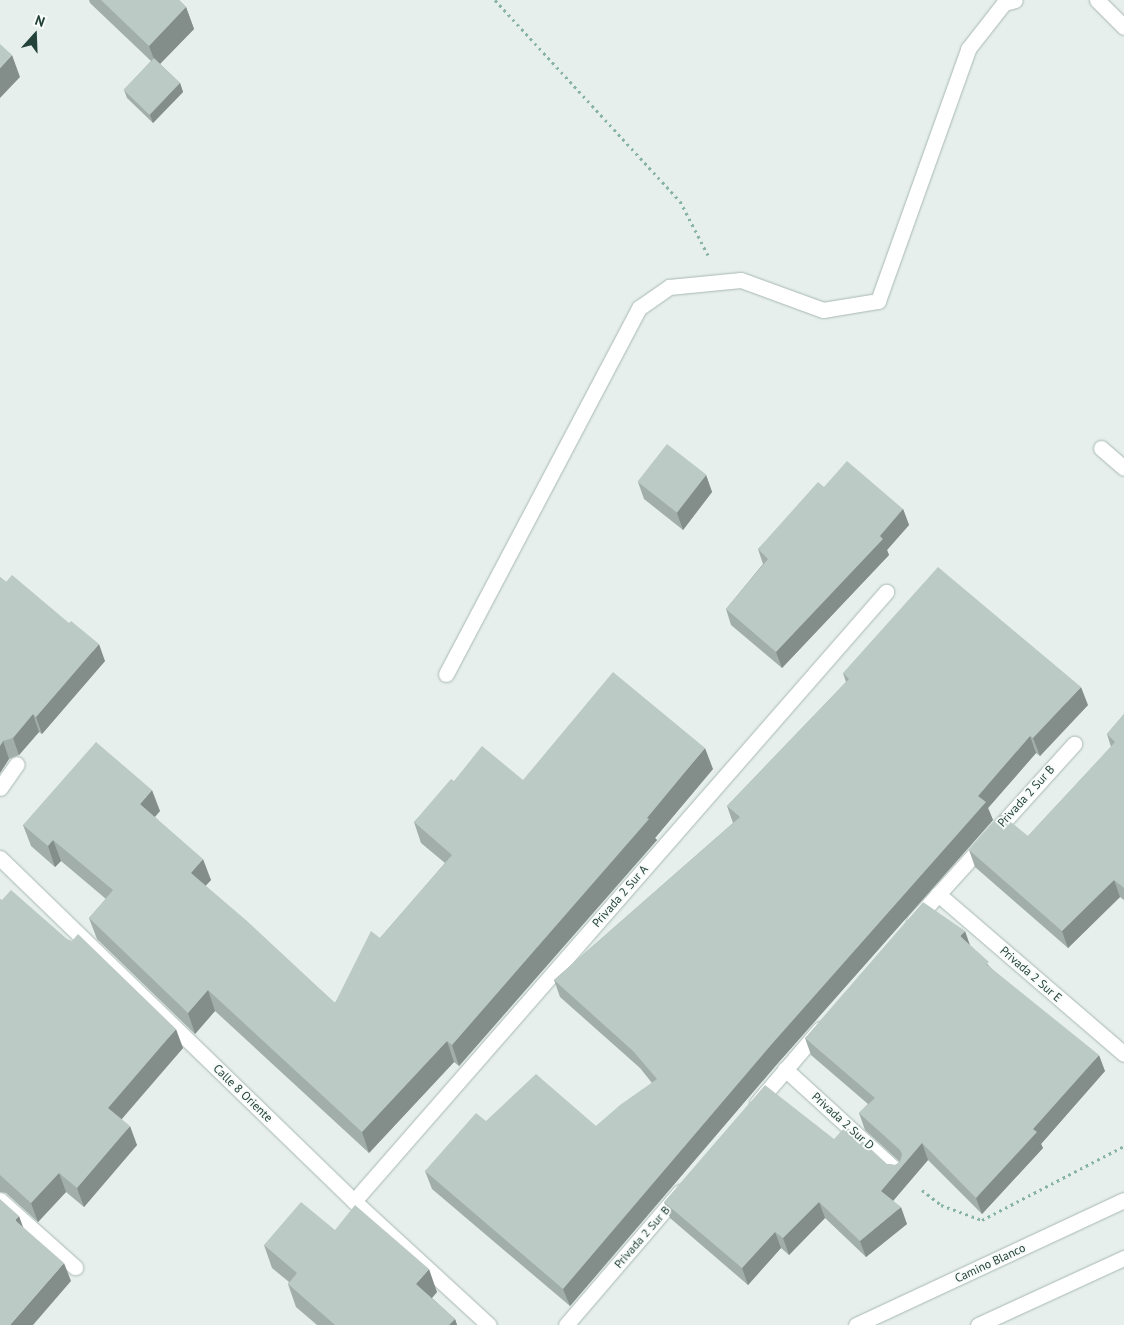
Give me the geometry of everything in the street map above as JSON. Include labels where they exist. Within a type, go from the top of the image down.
[{"type":"street","points":[[446,674],[639,308],[669,287],[741,280],[823,310],[878,301],[968,49],[1004,3],[1015,0]]},
{"type":"street","points":[[1097,0],[1124,27]]},
{"type":"street","points":[[1101,448],[1124,468]]},
{"type":"street","name":"Privada 2 Sur A","points":[[354,1201],[886,592]]},
{"type":"street","name":"Privada 2 Sur B","points":[[906,931],[1074,744]]},
{"type":"street","points":[[0,788],[18,764]]},
{"type":"street","name":"Calle 8 Oriente","points":[[0,858],[354,1201],[489,1325]]},
{"type":"street","name":"Privada 2 Sur E","points":[[938,894],[1122,1047]]},
{"type":"street","points":[[747,1114],[830,1018]]},
{"type":"street","name":"Privada 2 Sur D","points":[[786,1069],[899,1173]]},
{"type":"street","name":"Privada 2 Sur B","points":[[566,1325],[689,1182]]},
{"type":"street","points":[[0,1200],[74,1267]]},
{"type":"street","name":"Camino Blanco","points":[[856,1325],[1124,1200]]},
{"type":"street","points":[[978,1325],[1124,1258]]},
{"type":"path","points":[[495,0],[680,201],[710,260]]},
{"type":"path","points":[[899,1173],[941,1205],[982,1220],[1124,1146]]},
{"type":"building","points":[[101,0],[179,0],[186,7],[149,46]]},
{"type":"building","points":[[0,44],[12,55],[0,68]]},
{"type":"building","points":[[154,58],[180,83],[149,115],[123,90]]},
{"type":"building","points":[[667,444],[706,475],[677,513],[637,482]]},
{"type":"building","points":[[847,461],[903,509],[880,536],[883,539],[776,652],[726,609],[768,559],[758,549],[818,482],[824,487]]},
{"type":"building","points":[[938,567],[1081,687],[1033,738],[1030,736],[978,796],[986,802],[771,1045],[563,1289],[425,1171],[476,1113],[486,1121],[536,1074],[596,1126],[620,1105],[657,1079],[633,1051],[554,980],[740,817],[727,806],[849,679],[843,673]]},
{"type":"building","points":[[12,575],[69,623],[71,621],[99,644],[36,717],[33,714],[13,738],[3,741],[0,746],[0,577],[6,582]]},
{"type":"building","points":[[613,672],[705,748],[647,818],[649,819],[452,1045],[447,1041],[362,1132],[208,990],[188,1013],[89,918],[113,890],[53,840],[48,846],[23,825],[96,742],[152,790],[140,804],[203,859],[191,873],[247,921],[335,1003],[371,931],[380,938],[452,855],[414,822],[451,779],[454,781],[482,746],[523,780]]},
{"type":"building","points":[[1124,714],[1124,888],[1114,880],[1062,931],[969,850],[1001,814],[1028,836],[1115,742],[1107,734]]},
{"type":"building","points":[[11,890],[67,939],[72,941],[78,934],[176,1029],[108,1108],[130,1126],[77,1188],[59,1173],[31,1203],[0,1175],[0,899],[2,900]]},
{"type":"building","points":[[923,902],[965,931],[960,936],[989,962],[986,964],[1099,1055],[1033,1129],[1037,1132],[976,1198],[922,1143],[881,1191],[901,1207],[860,1241],[819,1202],[783,1238],[775,1232],[742,1268],[664,1202],[765,1085],[834,1139],[846,1126],[887,1164],[895,1165],[900,1162],[902,1154],[900,1150],[859,1113],[875,1098],[805,1038]]},
{"type":"building","points":[[0,1199],[19,1216],[15,1220],[64,1263],[10,1325],[0,1325]]},
{"type":"building","points":[[301,1202],[335,1230],[355,1205],[429,1269],[416,1284],[455,1319],[449,1325],[335,1325],[288,1284],[297,1273],[264,1245]]}]
